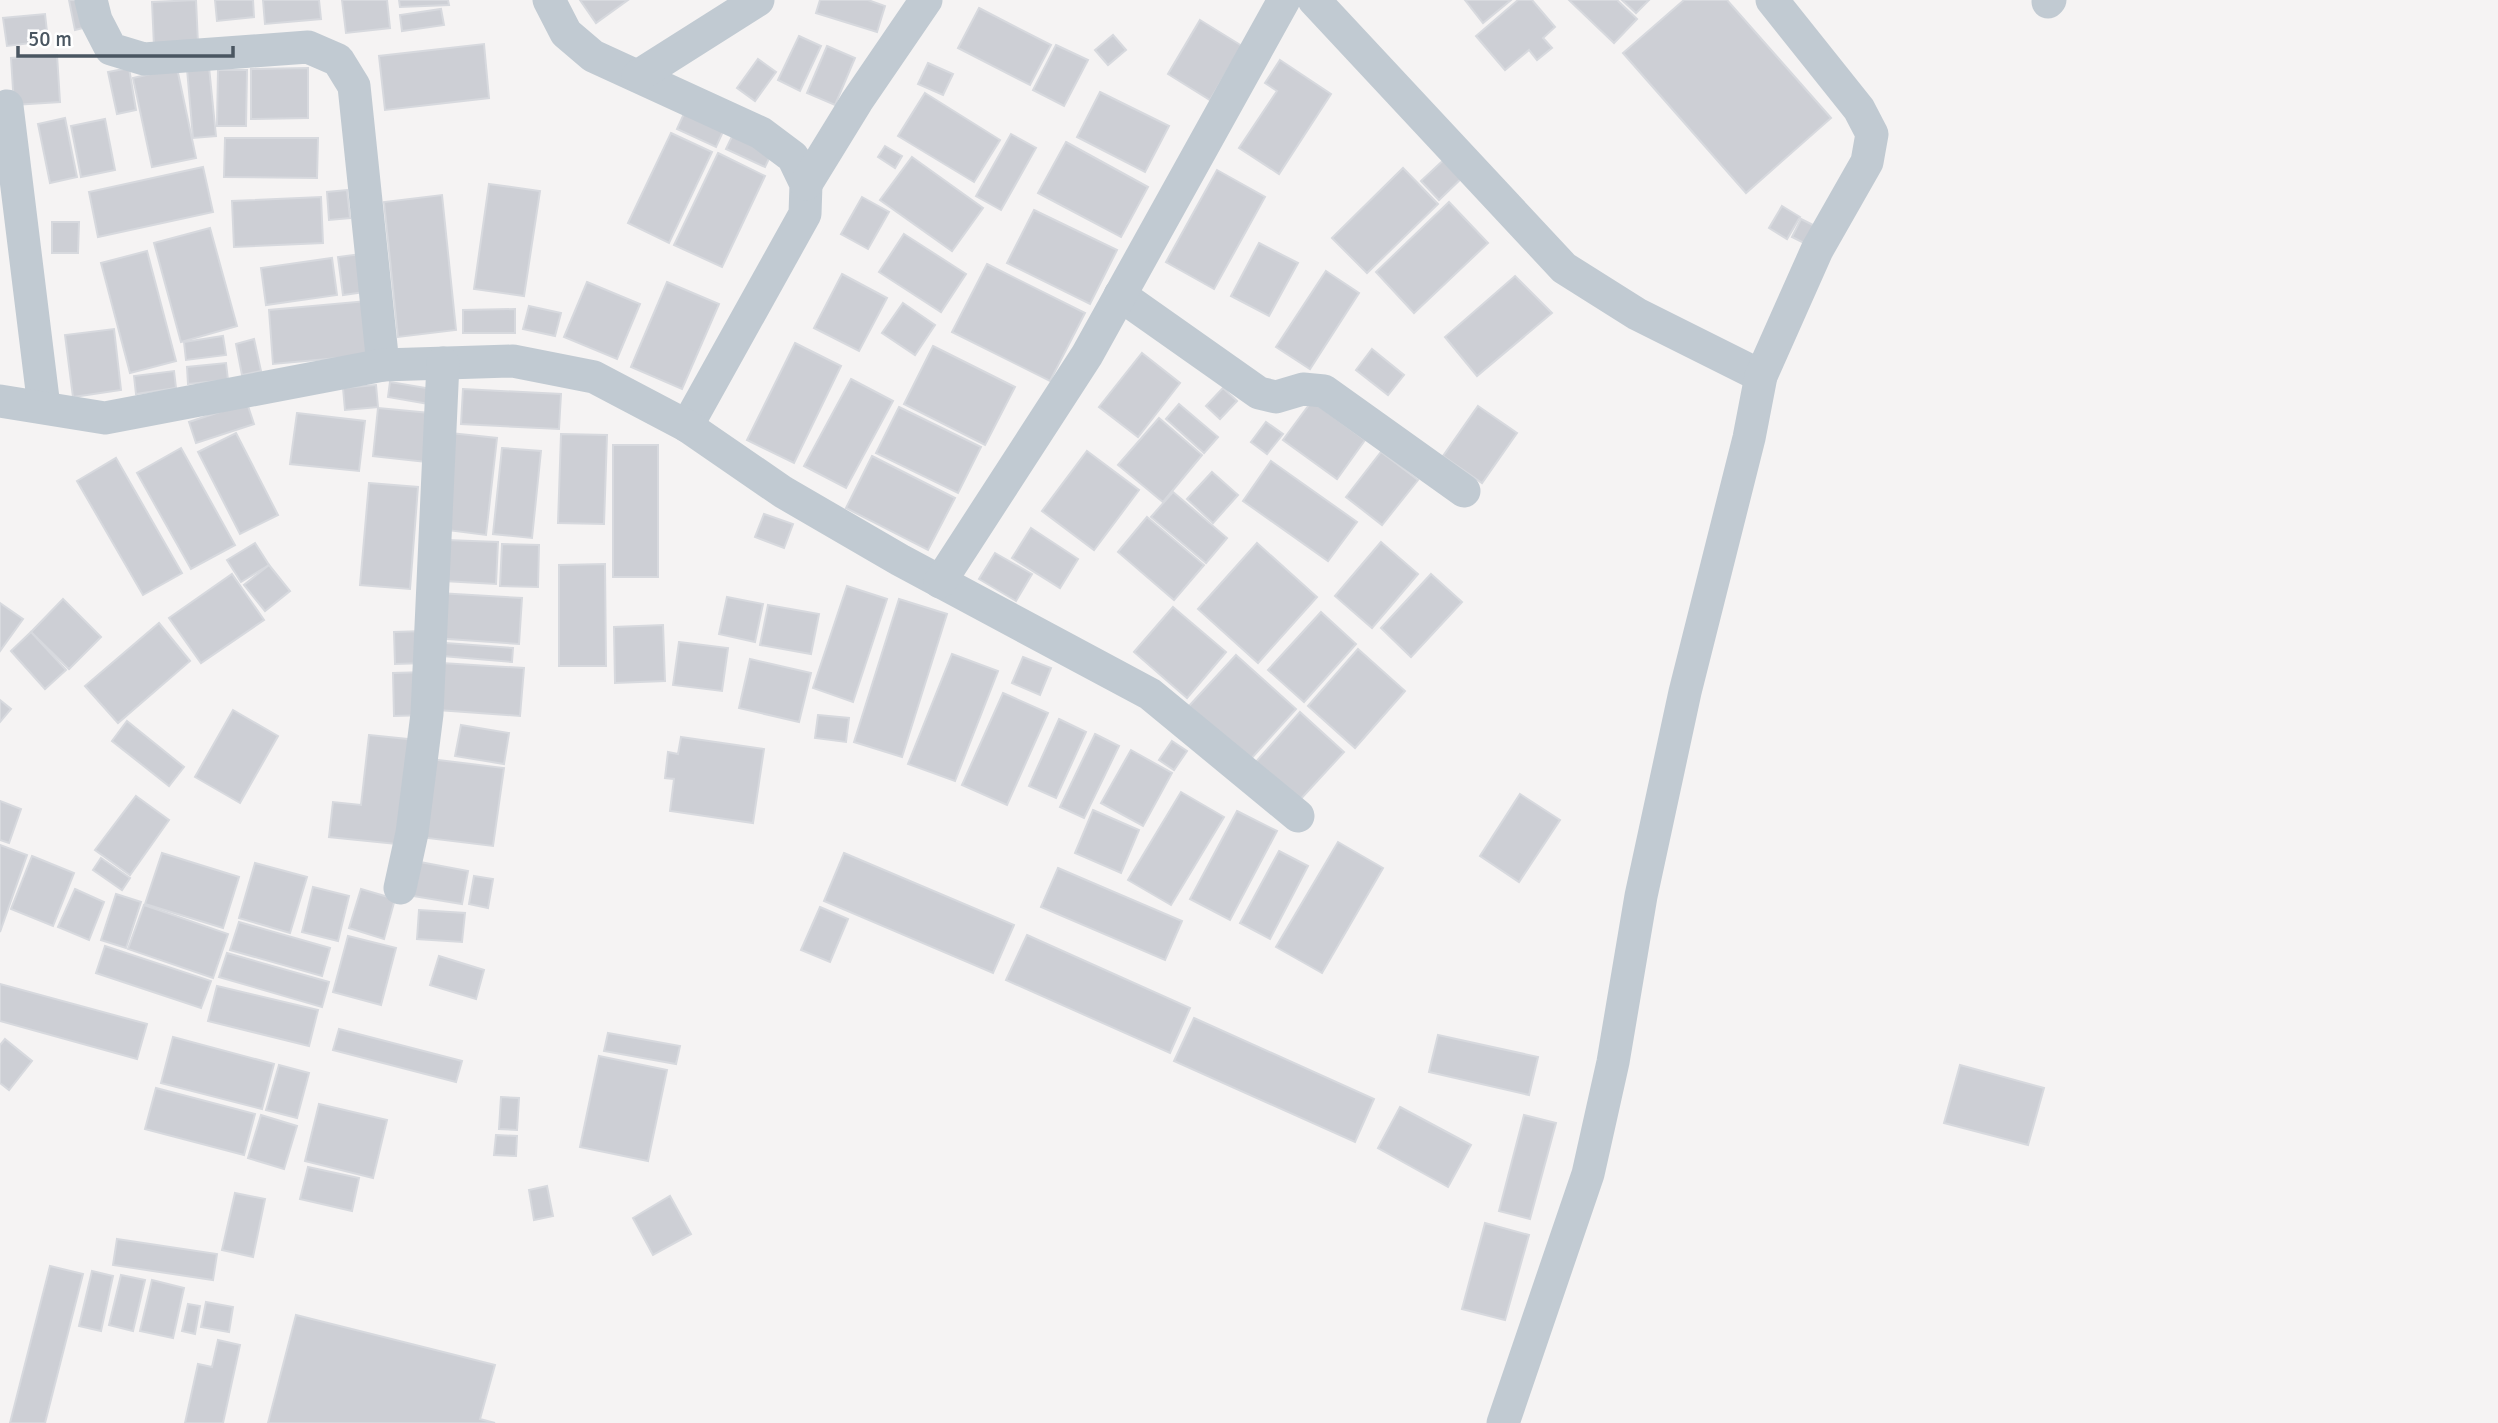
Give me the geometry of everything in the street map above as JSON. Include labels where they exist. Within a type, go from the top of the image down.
[{"type":"street","points":[[91,0],[96,20],[111,49],[144,59],[308,47],[338,60],[354,86],[383,365]]},
{"type":"street","points":[[549,0],[566,33],[593,56],[761,133],[793,157],[806,184],[805,214],[687,426]]},
{"type":"street","points":[[638,76],[758,0]]},
{"type":"street","points":[[806,184],[857,101],[926,0]]},
{"type":"street","points":[[940,582],[1087,355],[1283,0]]},
{"type":"street","points":[[1314,0],[1564,268],[1636,314],[1761,376]]},
{"type":"street","points":[[1503,1423],[1588,1174],[1613,1062],[1641,896],[1685,692],[1749,438],[1761,376],[1816,250],[1867,162],[1872,134],[1859,109],[1772,0]]},
{"type":"street","points":[[7,106],[44,407]]},
{"type":"street","points":[[1120,295],[1259,393],[1276,397],[1303,389],[1324,391],[1464,491]]},
{"type":"street","points":[[0,401],[105,418],[383,365],[513,361],[594,377],[687,426],[783,492],[940,582],[1150,694],[1298,816]]},
{"type":"street","points":[[400,888],[412,833],[427,714],[443,363]]},
{"type":"building","points":[[69,0],[89,0],[95,25],[75,30]]},
{"type":"building","points":[[196,0],[198,44],[154,46],[152,2]]},
{"type":"building","points":[[215,0],[253,0],[254,17],[217,21]]},
{"type":"building","points":[[263,0],[319,0],[321,19],[265,24]]},
{"type":"building","points":[[342,0],[387,0],[390,28],[346,33]]},
{"type":"building","points":[[399,0],[448,0],[449,5],[400,7]]},
{"type":"building","points":[[580,0],[628,0],[596,23]]},
{"type":"building","points":[[820,0],[868,0],[885,6],[877,32],[816,13]]},
{"type":"building","points":[[1465,0],[1511,0],[1483,23]]},
{"type":"building","points":[[1518,0],[1532,0],[1555,27],[1543,38],[1552,48],[1537,60],[1529,50],[1505,70],[1476,36]]},
{"type":"building","points":[[1569,0],[1617,0],[1637,19],[1614,43]]},
{"type":"building","points":[[1622,0],[1649,0],[1636,13]]},
{"type":"building","points":[[1684,0],[1727,0],[1831,118],[1746,193],[1623,53]]},
{"type":"building","points":[[979,8],[1051,45],[1030,85],[958,48]]},
{"type":"building","points":[[441,9],[444,25],[402,31],[400,15]]},
{"type":"building","points":[[45,14],[48,41],[7,46],[3,18]]},
{"type":"building","points":[[1200,20],[1242,46],[1210,100],[1168,74]]},
{"type":"building","points":[[1113,35],[1126,50],[1108,65],[1095,50]]},
{"type":"building","points":[[799,36],[821,46],[800,91],[778,80]]},
{"type":"building","points":[[484,44],[489,98],[385,110],[379,56]]},
{"type":"building","points":[[1056,45],[1088,60],[1064,106],[1033,90]]},
{"type":"building","points":[[827,46],[855,58],[835,105],[807,93]]},
{"type":"building","points":[[57,55],[60,102],[14,105],[11,58]]},
{"type":"building","points":[[758,59],[776,72],[755,101],[737,88]]},
{"type":"building","points":[[1280,60],[1331,94],[1279,174],[1239,148],[1277,91],[1265,83]]},
{"type":"building","points":[[928,63],[953,74],[943,95],[918,84]]},
{"type":"building","points":[[209,67],[216,136],[193,138],[187,69]]},
{"type":"building","points":[[129,68],[136,110],[117,114],[108,72]]},
{"type":"building","points":[[177,68],[196,158],[152,167],[133,78]]},
{"type":"building","points":[[308,68],[308,118],[251,119],[251,69]]},
{"type":"building","points":[[218,70],[247,70],[246,126],[217,126]]},
{"type":"building","points":[[1100,92],[1169,126],[1145,172],[1077,137]]},
{"type":"building","points":[[925,93],[1000,140],[974,182],[898,136]]},
{"type":"building","points":[[687,107],[726,125],[716,147],[677,129]]},
{"type":"building","points":[[65,118],[77,177],[50,183],[38,124]]},
{"type":"building","points":[[105,119],[115,170],[81,177],[71,126]]},
{"type":"building","points":[[737,126],[776,144],[765,167],[726,149]]},
{"type":"building","points":[[671,133],[712,152],[669,243],[628,223]]},
{"type":"building","points":[[1011,134],[1036,148],[1001,210],[976,196]]},
{"type":"building","points":[[225,138],[318,138],[317,178],[224,177]]},
{"type":"building","points":[[1066,142],[1148,187],[1121,237],[1038,193]]},
{"type":"building","points":[[885,146],[902,156],[895,168],[878,157]]},
{"type":"building","points":[[718,153],[765,176],[722,267],[674,245]]},
{"type":"building","points":[[1448,156],[1466,174],[1439,200],[1421,181]]},
{"type":"building","points":[[912,157],[983,208],[952,251],[880,200]]},
{"type":"building","points":[[203,167],[213,212],[98,237],[89,192]]},
{"type":"building","points":[[1403,168],[1438,204],[1367,273],[1332,238]]},
{"type":"building","points":[[1217,170],[1265,197],[1214,289],[1166,262]]},
{"type":"building","points":[[489,184],[540,191],[524,296],[474,289]]},
{"type":"building","points":[[347,190],[350,218],[329,220],[327,192]]},
{"type":"building","points":[[442,195],[456,330],[398,337],[384,202]]},
{"type":"building","points":[[321,197],[323,243],[234,247],[232,201]]},
{"type":"building","points":[[862,197],[889,212],[868,249],[841,234]]},
{"type":"building","points":[[1449,202],[1488,243],[1414,313],[1376,272]]},
{"type":"building","points":[[1782,206],[1800,217],[1787,239],[1769,228]]},
{"type":"building","points":[[1034,210],[1117,250],[1090,304],[1007,263]]},
{"type":"building","points":[[1801,219],[1819,228],[1810,246],[1792,237]]},
{"type":"building","points":[[52,222],[79,222],[78,253],[52,253]]},
{"type":"building","points":[[210,228],[237,326],[181,342],[154,243]]},
{"type":"building","points":[[904,234],[966,274],[941,312],[879,272]]},
{"type":"building","points":[[1259,243],[1298,263],[1269,316],[1231,296]]},
{"type":"building","points":[[147,251],[176,361],[130,373],[101,263]]},
{"type":"building","points":[[361,254],[365,292],[343,295],[338,257]]},
{"type":"building","points":[[332,258],[337,295],[266,305],[261,268]]},
{"type":"building","points":[[987,264],[1085,313],[1050,381],[952,332]]},
{"type":"building","points":[[1326,271],[1359,293],[1310,369],[1276,347]]},
{"type":"building","points":[[842,274],[887,298],[859,351],[814,328]]},
{"type":"building","points":[[1515,276],[1552,313],[1477,376],[1445,337]]},
{"type":"building","points":[[587,282],[640,304],[617,359],[564,337]]},
{"type":"building","points":[[667,282],[719,304],[682,389],[631,367]]},
{"type":"building","points":[[367,301],[371,355],[273,364],[269,310]]},
{"type":"building","points":[[903,303],[935,325],[915,355],[882,333]]},
{"type":"building","points":[[529,306],[561,313],[555,336],[523,329]]},
{"type":"building","points":[[515,309],[515,333],[463,333],[463,310]]},
{"type":"building","points":[[114,329],[121,390],[73,397],[65,335]]},
{"type":"building","points":[[223,336],[226,355],[186,360],[184,342]]},
{"type":"building","points":[[254,339],[261,371],[242,375],[236,344]]},
{"type":"building","points":[[795,343],[841,366],[794,463],[747,440]]},
{"type":"building","points":[[933,346],[1015,387],[985,445],[904,404]]},
{"type":"building","points":[[1372,349],[1404,375],[1388,395],[1356,370]]},
{"type":"building","points":[[1142,353],[1180,383],[1138,437],[1099,407]]},
{"type":"building","points":[[226,363],[228,380],[188,384],[187,367]]},
{"type":"building","points":[[174,371],[176,388],[136,394],[134,376]]},
{"type":"building","points":[[851,379],[893,401],[846,488],[804,466]]},
{"type":"building","points":[[390,382],[432,389],[429,404],[388,397]]},
{"type":"building","points":[[376,385],[378,407],[345,410],[343,388]]},
{"type":"building","points":[[1223,388],[1237,401],[1220,419],[1206,406]]},
{"type":"building","points":[[463,389],[561,394],[559,429],[461,424]]},
{"type":"building","points":[[1312,401],[1365,440],[1337,479],[1283,440]]},
{"type":"building","points":[[247,403],[254,424],[196,443],[189,422]]},
{"type":"building","points":[[1179,404],[1218,437],[1204,453],[1166,419]]},
{"type":"building","points":[[1478,406],[1517,433],[1482,483],[1443,456]]},
{"type":"building","points":[[899,407],[981,447],[958,493],[876,453]]},
{"type":"building","points":[[378,408],[440,414],[435,463],[373,456]]},
{"type":"building","points":[[297,413],[365,421],[359,471],[290,464]]},
{"type":"building","points":[[1159,418],[1202,455],[1163,502],[1118,465]]},
{"type":"building","points":[[1266,422],[1283,434],[1267,454],[1251,442]]},
{"type":"building","points":[[236,433],[278,515],[240,534],[198,452]]},
{"type":"building","points":[[450,433],[497,438],[486,535],[439,529]]},
{"type":"building","points":[[561,434],[607,435],[604,524],[558,523]]},
{"type":"building","points":[[613,445],[658,445],[658,577],[613,577]]},
{"type":"building","points":[[181,448],[235,545],[191,569],[137,473]]},
{"type":"building","points":[[502,448],[541,451],[532,538],[493,534]]},
{"type":"building","points":[[1087,451],[1139,490],[1094,550],[1042,511]]},
{"type":"building","points":[[1381,452],[1418,480],[1382,525],[1346,497]]},
{"type":"building","points":[[872,456],[955,498],[928,550],[846,508]]},
{"type":"building","points":[[116,458],[182,573],[143,595],[77,481]]},
{"type":"building","points":[[1271,461],[1357,522],[1328,561],[1243,501]]},
{"type":"building","points":[[1212,472],[1238,495],[1213,523],[1187,499]]},
{"type":"building","points":[[369,483],[418,487],[410,589],[360,585]]},
{"type":"building","points":[[1173,492],[1227,538],[1206,563],[1151,517]]},
{"type":"building","points":[[764,514],[793,524],[784,548],[755,537]]},
{"type":"building","points":[[1147,517],[1204,565],[1174,600],[1118,552]]},
{"type":"building","points":[[1031,528],[1078,559],[1060,588],[1012,558]]},
{"type":"building","points":[[446,540],[498,542],[496,584],[444,581]]},
{"type":"building","points":[[1381,542],[1418,574],[1372,628],[1335,596]]},
{"type":"building","points":[[255,543],[269,565],[241,582],[227,560]]},
{"type":"building","points":[[1257,543],[1317,597],[1258,663],[1198,609]]},
{"type":"building","points":[[502,544],[539,545],[538,587],[500,586]]},
{"type":"building","points":[[995,553],[1032,574],[1016,601],[979,579]]},
{"type":"building","points":[[605,564],[606,666],[559,666],[559,565]]},
{"type":"building","points":[[269,565],[290,591],[265,611],[244,585]]},
{"type":"building","points":[[232,574],[264,620],[201,663],[169,618]]},
{"type":"building","points":[[1431,574],[1462,602],[1411,657],[1381,628]]},
{"type":"building","points":[[847,586],[887,599],[853,702],[813,688]]},
{"type":"building","points":[[438,593],[522,598],[519,644],[434,638]]},
{"type":"building","points":[[727,597],[763,604],[755,642],[719,634]]},
{"type":"building","points":[[63,599],[101,637],[69,669],[31,632]]},
{"type":"building","points":[[899,599],[947,614],[902,757],[854,742]]},
{"type":"building","points":[[0,603],[23,619],[0,651]]},
{"type":"building","points":[[768,605],[819,614],[811,654],[760,645]]},
{"type":"building","points":[[1173,607],[1226,652],[1187,698],[1134,652]]},
{"type":"building","points":[[1321,612],[1356,644],[1304,702],[1268,670]]},
{"type":"building","points":[[159,623],[190,661],[118,723],[85,686]]},
{"type":"building","points":[[663,625],[665,681],[615,683],[614,627]]},
{"type":"building","points":[[425,631],[426,663],[395,664],[394,632]]},
{"type":"building","points":[[31,632],[66,670],[45,689],[11,651]]},
{"type":"building","points":[[432,642],[513,648],[512,662],[431,655]]},
{"type":"building","points":[[679,642],[728,648],[722,691],[673,685]]},
{"type":"building","points":[[1358,649],[1405,691],[1355,748],[1308,706]]},
{"type":"building","points":[[952,654],[998,671],[955,781],[908,764]]},
{"type":"building","points":[[1236,655],[1296,709],[1249,761],[1189,706]]},
{"type":"building","points":[[1023,657],[1051,668],[1040,695],[1012,683]]},
{"type":"building","points":[[750,659],[811,673],[799,722],[739,708]]},
{"type":"building","points":[[441,663],[524,668],[520,716],[438,710]]},
{"type":"building","points":[[427,672],[427,715],[394,716],[393,673]]},
{"type":"building","points":[[1003,693],[1048,713],[1007,805],[962,785]]},
{"type":"building","points":[[0,700],[11,709],[0,722]]},
{"type":"building","points":[[233,710],[278,736],[240,803],[195,777]]},
{"type":"building","points":[[1300,712],[1344,752],[1297,803],[1254,764]]},
{"type":"building","points":[[818,715],[849,718],[846,742],[815,738]]},
{"type":"building","points":[[1059,719],[1086,732],[1056,798],[1029,786]]},
{"type":"building","points":[[127,721],[184,767],[169,786],[112,741]]},
{"type":"building","points":[[461,725],[509,733],[504,764],[455,756]]},
{"type":"building","points":[[1095,734],[1119,746],[1084,818],[1060,807]]},
{"type":"building","points":[[369,735],[417,740],[406,845],[329,837],[333,802],[361,805]]},
{"type":"building","points":[[681,737],[764,749],[753,823],[670,811],[674,779],[665,778],[668,752],[678,754]]},
{"type":"building","points":[[1172,741],[1187,751],[1174,770],[1159,760]]},
{"type":"building","points":[[1131,750],[1172,773],[1143,826],[1101,803]]},
{"type":"building","points":[[430,759],[504,768],[493,846],[419,837]]},
{"type":"building","points":[[1181,792],[1224,817],[1171,905],[1128,880]]},
{"type":"building","points":[[1520,794],[1560,820],[1519,882],[1480,856]]},
{"type":"building","points":[[136,796],[169,820],[130,875],[95,850]]},
{"type":"building","points":[[0,801],[21,809],[9,843],[0,840]]},
{"type":"building","points":[[1093,810],[1139,830],[1121,873],[1075,853]]},
{"type":"building","points":[[1237,811],[1277,831],[1230,920],[1190,899]]},
{"type":"building","points":[[1338,842],[1383,868],[1322,973],[1276,947]]},
{"type":"building","points":[[0,845],[27,855],[0,932]]},
{"type":"building","points":[[1279,851],[1308,866],[1270,939],[1240,923]]},
{"type":"building","points":[[162,853],[239,877],[223,928],[145,904]]},
{"type":"building","points":[[844,853],[1014,925],[993,973],[824,901]]},
{"type":"building","points":[[32,856],[74,873],[53,926],[11,909]]},
{"type":"building","points":[[101,858],[130,878],[122,890],[93,870]]},
{"type":"building","points":[[420,862],[468,871],[462,904],[413,896]]},
{"type":"building","points":[[255,863],[307,877],[290,933],[239,918]]},
{"type":"building","points":[[1058,868],[1182,921],[1165,960],[1041,907]]},
{"type":"building","points":[[474,876],[493,879],[488,908],[469,904]]},
{"type":"building","points":[[313,887],[349,896],[338,941],[302,932]]},
{"type":"building","points":[[75,889],[104,902],[89,940],[58,927]]},
{"type":"building","points":[[361,889],[395,899],[384,939],[349,928]]},
{"type":"building","points":[[116,894],[141,902],[126,948],[101,940]]},
{"type":"building","points":[[144,905],[228,934],[213,978],[128,949]]},
{"type":"building","points":[[820,907],[848,919],[830,962],[801,950]]},
{"type":"building","points":[[419,910],[465,913],[462,942],[417,939]]},
{"type":"building","points":[[239,922],[330,948],[322,976],[230,950]]},
{"type":"building","points":[[1027,935],[1190,1008],[1170,1053],[1006,980]]},
{"type":"building","points":[[348,936],[396,948],[381,1005],[333,992]]},
{"type":"building","points":[[105,946],[211,981],[201,1008],[96,973]]},
{"type":"building","points":[[227,953],[329,982],[322,1007],[219,977]]},
{"type":"building","points":[[439,956],[484,970],[476,999],[430,985]]},
{"type":"building","points":[[0,984],[147,1024],[137,1059],[0,1021]]},
{"type":"building","points":[[217,986],[318,1010],[309,1046],[208,1021]]},
{"type":"building","points":[[1194,1018],[1374,1099],[1355,1142],[1174,1061]]},
{"type":"building","points":[[339,1029],[462,1061],[456,1082],[333,1050]]},
{"type":"building","points":[[608,1033],[680,1046],[676,1064],[604,1051]]},
{"type":"building","points":[[1438,1035],[1538,1057],[1529,1095],[1429,1072]]},
{"type":"building","points":[[173,1037],[274,1064],[262,1109],[161,1083]]},
{"type":"building","points":[[5,1039],[32,1061],[9,1090],[0,1083],[0,1045]]},
{"type":"building","points":[[599,1056],[667,1070],[648,1161],[580,1147]]},
{"type":"building","points":[[279,1065],[309,1073],[297,1118],[266,1110]]},
{"type":"building","points":[[1960,1065],[2044,1088],[2028,1145],[1944,1123]]},
{"type":"building","points":[[156,1088],[255,1114],[244,1155],[145,1129]]},
{"type":"building","points":[[501,1097],[519,1098],[517,1130],[499,1129]]},
{"type":"building","points":[[319,1104],[387,1120],[373,1178],[305,1161]]},
{"type":"building","points":[[1400,1107],[1471,1145],[1448,1187],[1378,1148]]},
{"type":"building","points":[[261,1115],[297,1126],[284,1169],[248,1158]]},
{"type":"building","points":[[1524,1115],[1556,1123],[1530,1219],[1499,1211]]},
{"type":"building","points":[[496,1135],[517,1136],[516,1156],[494,1155]]},
{"type":"building","points":[[308,1167],[359,1178],[352,1211],[300,1199]]},
{"type":"building","points":[[547,1186],[553,1216],[534,1220],[529,1190]]},
{"type":"building","points":[[235,1193],[265,1199],[253,1257],[222,1250]]},
{"type":"building","points":[[670,1196],[691,1234],[653,1255],[633,1218]]},
{"type":"building","points":[[1485,1223],[1529,1235],[1505,1320],[1462,1309]]},
{"type":"building","points":[[117,1239],[217,1254],[213,1280],[113,1265]]},
{"type":"building","points":[[50,1266],[83,1274],[45,1423],[10,1423]]},
{"type":"building","points":[[92,1271],[113,1276],[101,1331],[79,1326]]},
{"type":"building","points":[[121,1275],[145,1280],[133,1331],[109,1325]]},
{"type":"building","points":[[152,1280],[184,1288],[173,1338],[140,1331]]},
{"type":"building","points":[[206,1302],[233,1307],[229,1332],[201,1327]]},
{"type":"building","points":[[188,1304],[200,1306],[195,1334],[182,1331]]},
{"type":"building","points":[[296,1315],[495,1365],[480,1419],[495,1423],[268,1423]]},
{"type":"building","points":[[218,1340],[240,1345],[223,1423],[185,1423],[198,1364],[212,1367]]}]
